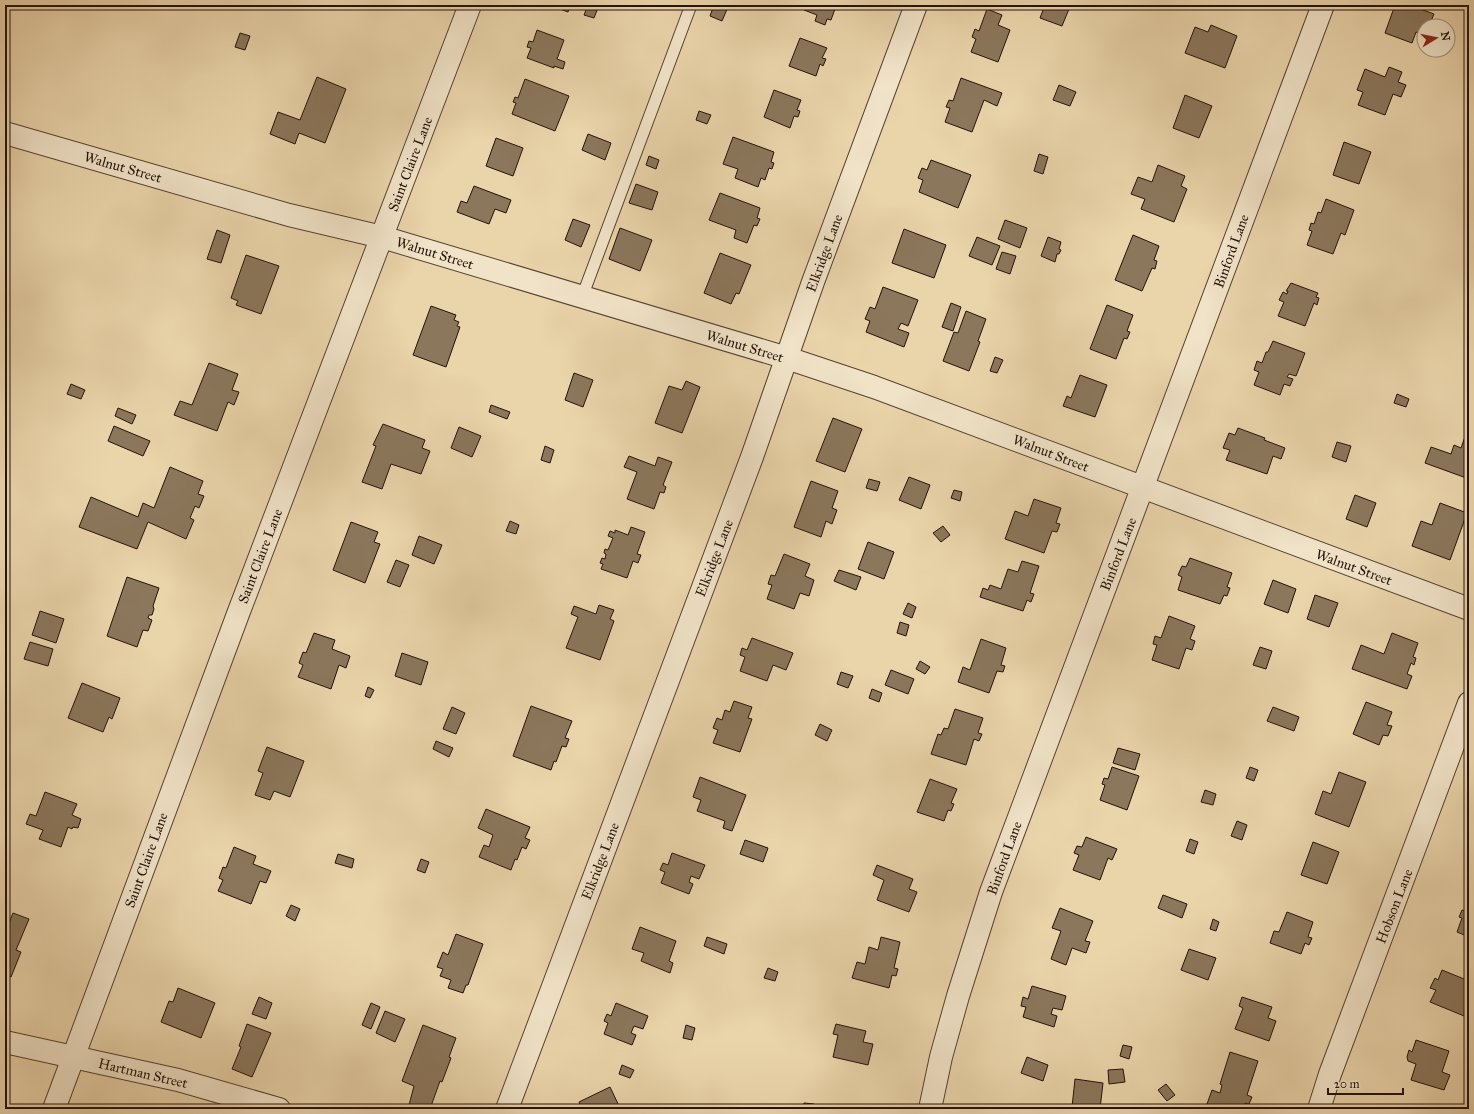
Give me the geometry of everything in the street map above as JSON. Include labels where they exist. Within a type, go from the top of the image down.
[{"type":"street","name":"Saint Claire Lane","points":[[54,1109],[235,621],[470,5]]},
{"type":"street","name":"Elkridge Lane","points":[[507,1109],[752,457],[812,282],[916,5]]},
{"type":"street","name":"Binford Lane","points":[[930,1109],[941,1057],[958,996],[992,892],[1323,5]]},
{"type":"street","name":"Walnut Street","points":[[5,133],[289,215],[382,237],[786,358],[874,387],[1469,609]]},
{"type":"street","name":"Hobson Lane","points":[[1318,1109],[1469,703]]},
{"type":"street","name":"Hartman Street","points":[[5,1042],[178,1080],[279,1109]]},
{"type":"lane","points":[[582,297],[691,5]]},
{"type":"building","points":[[549,5],[571,5],[568,12]]},
{"type":"building","points":[[588,5],[599,5],[594,18],[584,15]]},
{"type":"building","points":[[714,5],[723,5],[728,7],[722,21],[710,16]]},
{"type":"building","points":[[806,5],[840,5],[838,10],[835,9],[831,20],[827,19],[825,25],[815,21],[817,15],[804,10]]},
{"type":"building","points":[[1045,5],[1059,5],[1069,9],[1062,26],[1040,18]]},
{"type":"building","points":[[1395,5],[1409,5],[1434,14],[1432,18],[1416,18],[1416,32],[1412,43],[1385,33]]},
{"type":"building","points":[[987,9],[1002,15],[998,25],[1010,30],[998,62],[971,52],[976,39],[972,37],[975,29],[979,31]]},
{"type":"building","points":[[1211,25],[1237,36],[1225,68],[1185,53],[1195,27],[1208,32]]},
{"type":"building","points":[[537,30],[564,40],[557,59],[565,62],[563,69],[554,66],[554,68],[527,58],[531,48],[527,47],[529,41],[533,42]]},
{"type":"building","points":[[240,33],[250,36],[245,50],[235,47]]},
{"type":"building","points":[[800,38],[827,48],[822,58],[826,59],[823,66],[820,64],[816,76],[789,66]]},
{"type":"building","points":[[1389,67],[1402,72],[1398,82],[1406,85],[1401,97],[1393,94],[1385,115],[1358,105],[1363,92],[1357,90],[1365,69],[1385,77]]},
{"type":"building","points":[[317,77],[346,89],[325,143],[299,133],[295,144],[270,134],[278,112],[300,120]]},
{"type":"building","points":[[961,78],[1002,93],[997,106],[984,100],[972,132],[945,122],[950,108],[946,107],[949,100],[953,101]]},
{"type":"building","points":[[525,79],[569,96],[555,131],[512,114],[516,103],[513,102],[515,97],[518,98]]},
{"type":"building","points":[[1059,85],[1076,92],[1070,106],[1053,100]]},
{"type":"building","points":[[774,90],[801,100],[797,110],[800,111],[798,117],[794,116],[790,128],[764,117]]},
{"type":"building","points":[[1185,95],[1212,106],[1199,138],[1173,128]]},
{"type":"building","points":[[699,111],[711,115],[707,124],[696,120]]},
{"type":"building","points":[[588,134],[611,143],[605,160],[582,150]]},
{"type":"building","points":[[733,137],[774,152],[771,162],[774,163],[772,169],[769,168],[765,180],[761,178],[758,187],[735,178],[738,169],[723,164]]},
{"type":"building","points":[[496,138],[523,148],[513,176],[486,166]]},
{"type":"building","points":[[1344,142],[1371,152],[1359,184],[1333,175]]},
{"type":"building","points":[[1039,154],[1048,157],[1043,174],[1034,171]]},
{"type":"building","points":[[649,156],[659,160],[656,169],[646,165]]},
{"type":"building","points":[[931,160],[971,175],[958,208],[919,192],[923,180],[918,178],[922,168],[927,170]]},
{"type":"building","points":[[1158,165],[1185,176],[1181,186],[1187,189],[1174,222],[1141,209],[1145,199],[1131,194],[1138,177],[1152,182]]},
{"type":"building","points":[[636,184],[658,192],[652,210],[629,203]]},
{"type":"building","points":[[474,186],[511,200],[506,213],[495,209],[489,224],[457,212],[461,201],[467,203]]},
{"type":"building","points":[[720,193],[760,208],[757,218],[760,219],[757,226],[754,225],[747,243],[734,238],[736,230],[709,220]]},
{"type":"building","points":[[1326,199],[1354,210],[1345,235],[1341,233],[1333,254],[1307,245],[1312,231],[1309,230],[1311,223],[1314,224],[1318,212],[1321,213]]},
{"type":"building","points":[[573,219],[590,225],[581,247],[565,240]]},
{"type":"building","points":[[1005,220],[1027,228],[1020,248],[998,239]]},
{"type":"building","points":[[620,228],[652,240],[640,271],[609,259]]},
{"type":"building","points":[[904,229],[946,245],[934,278],[892,263]]},
{"type":"building","points":[[217,230],[230,235],[221,263],[207,259]]},
{"type":"building","points":[[1133,235],[1159,246],[1154,260],[1157,261],[1155,269],[1152,268],[1142,291],[1115,280]]},
{"type":"building","points":[[977,237],[1000,246],[992,265],[969,256]]},
{"type":"building","points":[[1048,237],[1061,242],[1059,249],[1061,250],[1059,254],[1057,254],[1055,262],[1041,256]]},
{"type":"building","points":[[1002,252],[1016,256],[1010,274],[996,269]]},
{"type":"building","points":[[720,253],[751,265],[739,294],[736,293],[731,304],[704,293]]},
{"type":"building","points":[[246,255],[279,266],[261,314],[236,305],[238,301],[231,298]]},
{"type":"building","points":[[1291,283],[1318,293],[1316,297],[1319,298],[1317,305],[1314,303],[1305,326],[1278,316],[1284,302],[1279,300],[1283,292],[1287,294],[1288,291],[1286,291]]},
{"type":"building","points":[[883,287],[918,300],[908,326],[901,323],[898,329],[909,333],[904,347],[866,332],[870,321],[865,319],[870,307],[875,309]]},
{"type":"building","points":[[951,303],[961,307],[953,331],[942,327]]},
{"type":"building","points":[[1107,305],[1133,315],[1127,331],[1130,332],[1127,339],[1124,338],[1116,359],[1090,349]]},
{"type":"building","points":[[431,306],[456,315],[454,320],[459,322],[457,326],[460,327],[446,367],[413,355]]},
{"type":"building","points":[[966,311],[986,319],[978,341],[980,342],[969,371],[943,361],[954,332],[958,333]]},
{"type":"building","points":[[1273,341],[1305,353],[1296,376],[1289,374],[1287,377],[1293,379],[1290,386],[1284,384],[1280,395],[1254,385],[1259,372],[1254,370],[1257,361],[1262,363],[1266,352],[1268,352]]},
{"type":"building","points":[[995,357],[1003,360],[997,373],[990,371]]},
{"type":"building","points":[[209,363],[238,374],[232,390],[239,392],[234,405],[228,402],[217,431],[174,415],[180,401],[192,405]]},
{"type":"building","points":[[574,373],[593,380],[583,407],[565,400]]},
{"type":"building","points":[[1080,375],[1107,385],[1095,417],[1063,406],[1067,396],[1071,398]]},
{"type":"building","points":[[686,381],[700,387],[682,433],[655,423],[669,386],[682,390]]},
{"type":"building","points":[[71,384],[85,390],[81,399],[67,394]]},
{"type":"building","points":[[1397,394],[1409,399],[1406,407],[1394,403]]},
{"type":"building","points":[[491,405],[510,412],[507,419],[489,412]]},
{"type":"building","points":[[118,408],[136,415],[132,424],[115,416]]},
{"type":"building","points":[[833,418],[862,429],[845,472],[816,461]]},
{"type":"building","points":[[383,424],[425,440],[422,448],[430,451],[421,474],[391,464],[382,489],[362,482],[376,446],[373,445]]},
{"type":"building","points":[[114,426],[150,441],[143,456],[108,441]]},
{"type":"building","points":[[459,427],[481,436],[472,457],[451,448]]},
{"type":"building","points":[[1238,428],[1265,438],[1264,440],[1285,448],[1281,459],[1273,456],[1267,474],[1226,460],[1230,450],[1223,448],[1229,433],[1235,435]]},
{"type":"building","points":[[1468,428],[1469,479],[1425,463],[1431,447],[1451,454],[1454,445],[1461,448]]},
{"type":"building","points":[[1337,442],[1351,446],[1346,462],[1332,457]]},
{"type":"building","points":[[545,446],[554,450],[550,463],[541,460]]},
{"type":"building","points":[[629,456],[655,466],[658,457],[672,462],[663,485],[666,487],[664,493],[660,492],[654,509],[627,499],[637,472],[624,467]]},
{"type":"building","points":[[170,467],[203,481],[198,494],[204,496],[199,508],[195,506],[190,518],[194,520],[186,539],[148,522],[137,549],[79,527],[91,497],[138,517],[143,503],[154,508]]},
{"type":"building","points":[[909,477],[930,485],[921,509],[899,500]]},
{"type":"building","points":[[869,479],[880,482],[877,491],[866,488]]},
{"type":"building","points":[[811,481],[838,491],[832,508],[837,510],[832,524],[826,521],[821,537],[794,527]]},
{"type":"building","points":[[954,490],[962,492],[960,501],[951,498]]},
{"type":"building","points":[[1355,495],[1376,503],[1367,527],[1346,519]]},
{"type":"building","points":[[1034,499],[1061,508],[1056,523],[1060,524],[1057,532],[1052,531],[1044,553],[1005,539],[1015,511],[1028,516]]},
{"type":"building","points":[[1440,503],[1467,513],[1450,560],[1412,546],[1421,521],[1432,525]]},
{"type":"building","points":[[510,521],[519,525],[516,534],[506,531]]},
{"type":"building","points":[[351,522],[378,532],[374,542],[380,544],[365,583],[333,570]]},
{"type":"building","points":[[943,526],[950,535],[941,542],[933,533]]},
{"type":"building","points":[[631,527],[645,532],[637,554],[641,555],[638,563],[633,561],[627,578],[601,569],[603,564],[600,563],[602,558],[605,559],[605,549],[608,550],[613,538],[608,536],[610,531],[615,533],[615,530],[628,535]]},
{"type":"building","points":[[419,536],[442,545],[434,564],[412,555]]},
{"type":"building","points":[[868,542],[894,552],[884,579],[858,569]]},
{"type":"building","points":[[784,554],[810,564],[805,576],[814,580],[809,596],[800,593],[794,609],[767,599],[772,585],[768,584],[771,575],[775,576]]},
{"type":"building","points":[[1190,558],[1232,573],[1227,587],[1230,588],[1227,596],[1224,595],[1220,604],[1178,590],[1182,577],[1178,575],[1182,566],[1186,567]]},
{"type":"building","points":[[396,560],[409,565],[400,587],[387,582]]},
{"type":"building","points":[[1022,561],[1039,566],[1030,593],[1034,594],[1031,602],[1027,600],[1023,611],[980,597],[983,588],[988,590],[990,585],[1001,589],[1008,569],[1018,572]]},
{"type":"building","points":[[839,570],[861,577],[856,590],[834,581]]},
{"type":"building","points":[[127,577],[159,588],[153,606],[154,609],[152,615],[149,615],[148,618],[152,620],[148,631],[143,630],[137,647],[107,636]]},
{"type":"building","points":[[1273,580],[1296,589],[1288,613],[1264,604]]},
{"type":"building","points":[[1315,595],[1338,603],[1329,627],[1307,619]]},
{"type":"building","points":[[908,603],[916,607],[912,618],[903,614]]},
{"type":"building","points":[[599,605],[614,610],[610,619],[614,621],[600,660],[566,648],[578,617],[571,614],[574,606],[596,614]]},
{"type":"building","points":[[40,611],[64,619],[56,643],[32,635]]},
{"type":"building","points":[[1169,616],[1195,626],[1190,639],[1195,641],[1192,650],[1186,648],[1179,669],[1152,660],[1157,645],[1153,644],[1155,636],[1161,638]]},
{"type":"building","points":[[900,622],[909,625],[906,636],[897,633]]},
{"type":"building","points":[[314,633],[335,640],[332,649],[350,656],[346,668],[339,665],[331,689],[298,677],[303,665],[299,663],[303,652],[306,653]]},
{"type":"building","points":[[1392,633],[1418,643],[1413,657],[1416,658],[1414,665],[1411,663],[1407,674],[1412,676],[1407,689],[1352,669],[1361,645],[1384,654]]},
{"type":"building","points":[[752,638],[793,653],[786,670],[773,665],[767,681],[740,671],[745,657],[740,655],[742,648],[747,650]]},
{"type":"building","points":[[981,639],[1006,648],[1001,665],[1005,666],[1003,672],[997,671],[989,693],[958,682],[963,667],[970,670]]},
{"type":"building","points":[[30,642],[53,649],[48,666],[24,659]]},
{"type":"building","points":[[1260,647],[1272,651],[1266,669],[1253,665]]},
{"type":"building","points":[[402,653],[428,662],[421,685],[395,676]]},
{"type":"building","points":[[920,661],[930,667],[925,674],[916,669]]},
{"type":"building","points":[[891,670],[914,679],[908,694],[885,685]]},
{"type":"building","points":[[841,672],[853,676],[848,688],[837,684]]},
{"type":"building","points":[[82,683],[120,698],[112,719],[109,717],[103,732],[68,718]]},
{"type":"building","points":[[368,687],[374,690],[370,698],[365,696]]},
{"type":"building","points":[[872,689],[882,693],[879,702],[869,698]]},
{"type":"building","points":[[734,701],[752,707],[748,718],[752,719],[740,752],[713,743],[718,730],[713,728],[717,718],[722,720],[725,710],[730,712]]},
{"type":"building","points":[[1366,702],[1392,712],[1387,725],[1392,726],[1388,736],[1383,735],[1379,745],[1353,734]]},
{"type":"building","points":[[531,706],[572,721],[565,738],[569,739],[566,747],[562,746],[556,762],[554,761],[551,770],[513,756]]},
{"type":"building","points":[[452,707],[465,713],[456,734],[443,729]]},
{"type":"building","points":[[1273,707],[1299,717],[1294,731],[1267,721]]},
{"type":"building","points":[[955,709],[983,718],[978,733],[982,734],[979,741],[974,739],[966,765],[931,754],[938,734],[941,735],[944,728],[948,729]]},
{"type":"building","points":[[820,724],[832,730],[827,741],[815,735]]},
{"type":"building","points":[[436,741],[453,748],[449,757],[433,749]]},
{"type":"building","points":[[267,747],[304,761],[290,797],[274,791],[270,800],[255,795],[263,773],[258,771]]},
{"type":"building","points":[[1118,748],[1140,754],[1135,770],[1113,763]]},
{"type":"building","points":[[1112,767],[1139,776],[1127,810],[1100,800],[1105,785],[1102,784],[1104,778],[1108,779]]},
{"type":"building","points":[[1250,767],[1258,770],[1254,781],[1246,778]]},
{"type":"building","points":[[1339,772],[1366,782],[1349,827],[1315,814],[1323,791],[1331,794]]},
{"type":"building","points":[[700,777],[746,795],[732,831],[723,828],[725,821],[697,811],[701,800],[693,797]]},
{"type":"building","points":[[930,779],[957,789],[951,803],[954,804],[951,811],[948,810],[944,821],[917,812]]},
{"type":"building","points":[[1205,790],[1216,794],[1213,805],[1201,802]]},
{"type":"building","points":[[45,792],[77,804],[72,815],[81,819],[78,828],[73,827],[72,829],[68,827],[61,847],[39,839],[43,830],[26,824],[30,814],[36,816]]},
{"type":"building","points":[[486,809],[530,827],[525,838],[530,840],[526,849],[522,847],[511,870],[479,857],[484,845],[489,847],[493,835],[478,828]]},
{"type":"building","points":[[1237,821],[1247,825],[1242,840],[1231,836]]},
{"type":"building","points":[[1086,837],[1117,849],[1112,860],[1108,858],[1100,880],[1073,870],[1079,855],[1074,853],[1077,846],[1082,847]]},
{"type":"building","points":[[1190,839],[1198,842],[1194,854],[1186,851]]},
{"type":"building","points":[[745,840],[768,848],[763,862],[740,854]]},
{"type":"building","points":[[1313,842],[1339,852],[1327,884],[1301,875]]},
{"type":"building","points":[[234,847],[256,856],[253,864],[271,871],[266,883],[260,881],[251,904],[218,891],[223,880],[219,878],[223,867],[226,868]]},
{"type":"building","points":[[672,853],[705,865],[699,879],[691,876],[689,882],[693,884],[689,894],[661,883],[665,872],[660,870],[663,863],[668,865]]},
{"type":"building","points":[[338,854],[354,859],[352,868],[335,863]]},
{"type":"building","points":[[421,859],[429,862],[425,873],[417,870]]},
{"type":"building","points":[[877,865],[913,879],[909,889],[917,892],[909,912],[877,900],[884,880],[873,875]]},
{"type":"building","points":[[1163,895],[1187,904],[1182,918],[1158,908]]},
{"type":"building","points":[[1469,903],[1469,937],[1457,932],[1462,918],[1459,917],[1462,910],[1466,911]]},
{"type":"building","points":[[291,905],[300,909],[295,921],[286,916]]},
{"type":"building","points":[[1060,908],[1093,921],[1085,941],[1090,942],[1086,953],[1072,948],[1066,965],[1051,959],[1061,931],[1052,928]]},
{"type":"building","points":[[1287,912],[1313,922],[1308,937],[1312,938],[1309,945],[1305,943],[1301,954],[1270,943],[1274,931],[1279,932]]},
{"type":"building","points":[[13,913],[29,919],[16,950],[21,952],[11,977],[5,975],[5,933]]},
{"type":"building","points":[[1213,919],[1219,922],[1216,931],[1210,929]]},
{"type":"building","points":[[640,927],[676,941],[669,961],[673,963],[670,973],[641,961],[644,953],[632,949]]},
{"type":"building","points":[[456,934],[483,944],[468,985],[466,985],[463,993],[448,988],[451,980],[440,976],[443,969],[437,967],[443,952],[448,955]]},
{"type":"building","points":[[707,937],[727,944],[724,954],[704,946]]},
{"type":"building","points":[[881,937],[900,942],[894,968],[898,969],[896,976],[892,975],[889,988],[852,978],[857,962],[865,964],[869,947],[878,950]]},
{"type":"building","points":[[1189,949],[1216,958],[1208,980],[1181,970]]},
{"type":"building","points":[[768,968],[778,972],[775,981],[764,978]]},
{"type":"building","points":[[1442,970],[1469,981],[1469,1018],[1430,1002],[1436,990],[1430,988],[1435,978],[1438,980]]},
{"type":"building","points":[[1032,986],[1066,996],[1062,1010],[1053,1008],[1051,1014],[1057,1016],[1054,1027],[1023,1017],[1026,1007],[1021,1006],[1023,997],[1028,999]]},
{"type":"building","points":[[178,988],[215,1003],[201,1038],[161,1022],[169,1001],[173,1002]]},
{"type":"building","points":[[259,997],[272,1003],[266,1019],[252,1014]]},
{"type":"building","points":[[1242,997],[1272,1007],[1268,1018],[1276,1021],[1269,1041],[1235,1029],[1243,1008],[1239,1006]]},
{"type":"building","points":[[371,1003],[380,1007],[371,1029],[362,1025]]},
{"type":"building","points":[[616,1003],[648,1016],[643,1029],[634,1026],[631,1033],[636,1035],[632,1045],[604,1034],[608,1023],[604,1021],[607,1014],[611,1016]]},
{"type":"building","points":[[385,1011],[405,1019],[395,1042],[376,1033]]},
{"type":"building","points":[[247,1024],[271,1033],[252,1077],[232,1069],[241,1047],[239,1046]]},
{"type":"building","points":[[836,1024],[866,1031],[863,1042],[873,1044],[868,1065],[833,1057],[838,1035],[833,1034]]},
{"type":"building","points":[[423,1025],[456,1038],[449,1057],[451,1058],[442,1082],[440,1081],[430,1109],[422,1109],[409,1105],[414,1086],[402,1081]]},
{"type":"building","points":[[686,1025],[695,1028],[692,1040],[683,1038]]},
{"type":"building","points":[[1416,1040],[1449,1051],[1442,1072],[1450,1075],[1444,1090],[1411,1080],[1416,1064],[1408,1061],[1407,1057],[1409,1050],[1412,1052]]},
{"type":"building","points":[[1123,1045],[1132,1047],[1129,1059],[1120,1056]]},
{"type":"building","points":[[1230,1052],[1258,1061],[1247,1095],[1252,1097],[1249,1104],[1245,1103],[1242,1109],[1223,1109],[1207,1104],[1212,1090],[1220,1093],[1222,1085],[1220,1084]]},
{"type":"building","points":[[1027,1057],[1048,1065],[1043,1081],[1021,1073]]},
{"type":"building","points":[[622,1065],[634,1070],[630,1078],[619,1074]]},
{"type":"building","points":[[1123,1069],[1125,1082],[1109,1084],[1108,1070]]},
{"type":"building","points":[[1075,1079],[1103,1083],[1100,1109],[1072,1107]]},
{"type":"building","points":[[1166,1084],[1175,1095],[1167,1101],[1158,1090]]},
{"type":"building","points":[[610,1087],[620,1108],[625,1106],[627,1109],[582,1109],[579,1102]]},
{"type":"building","points":[[804,1103],[814,1104],[814,1109],[803,1109]]}]
